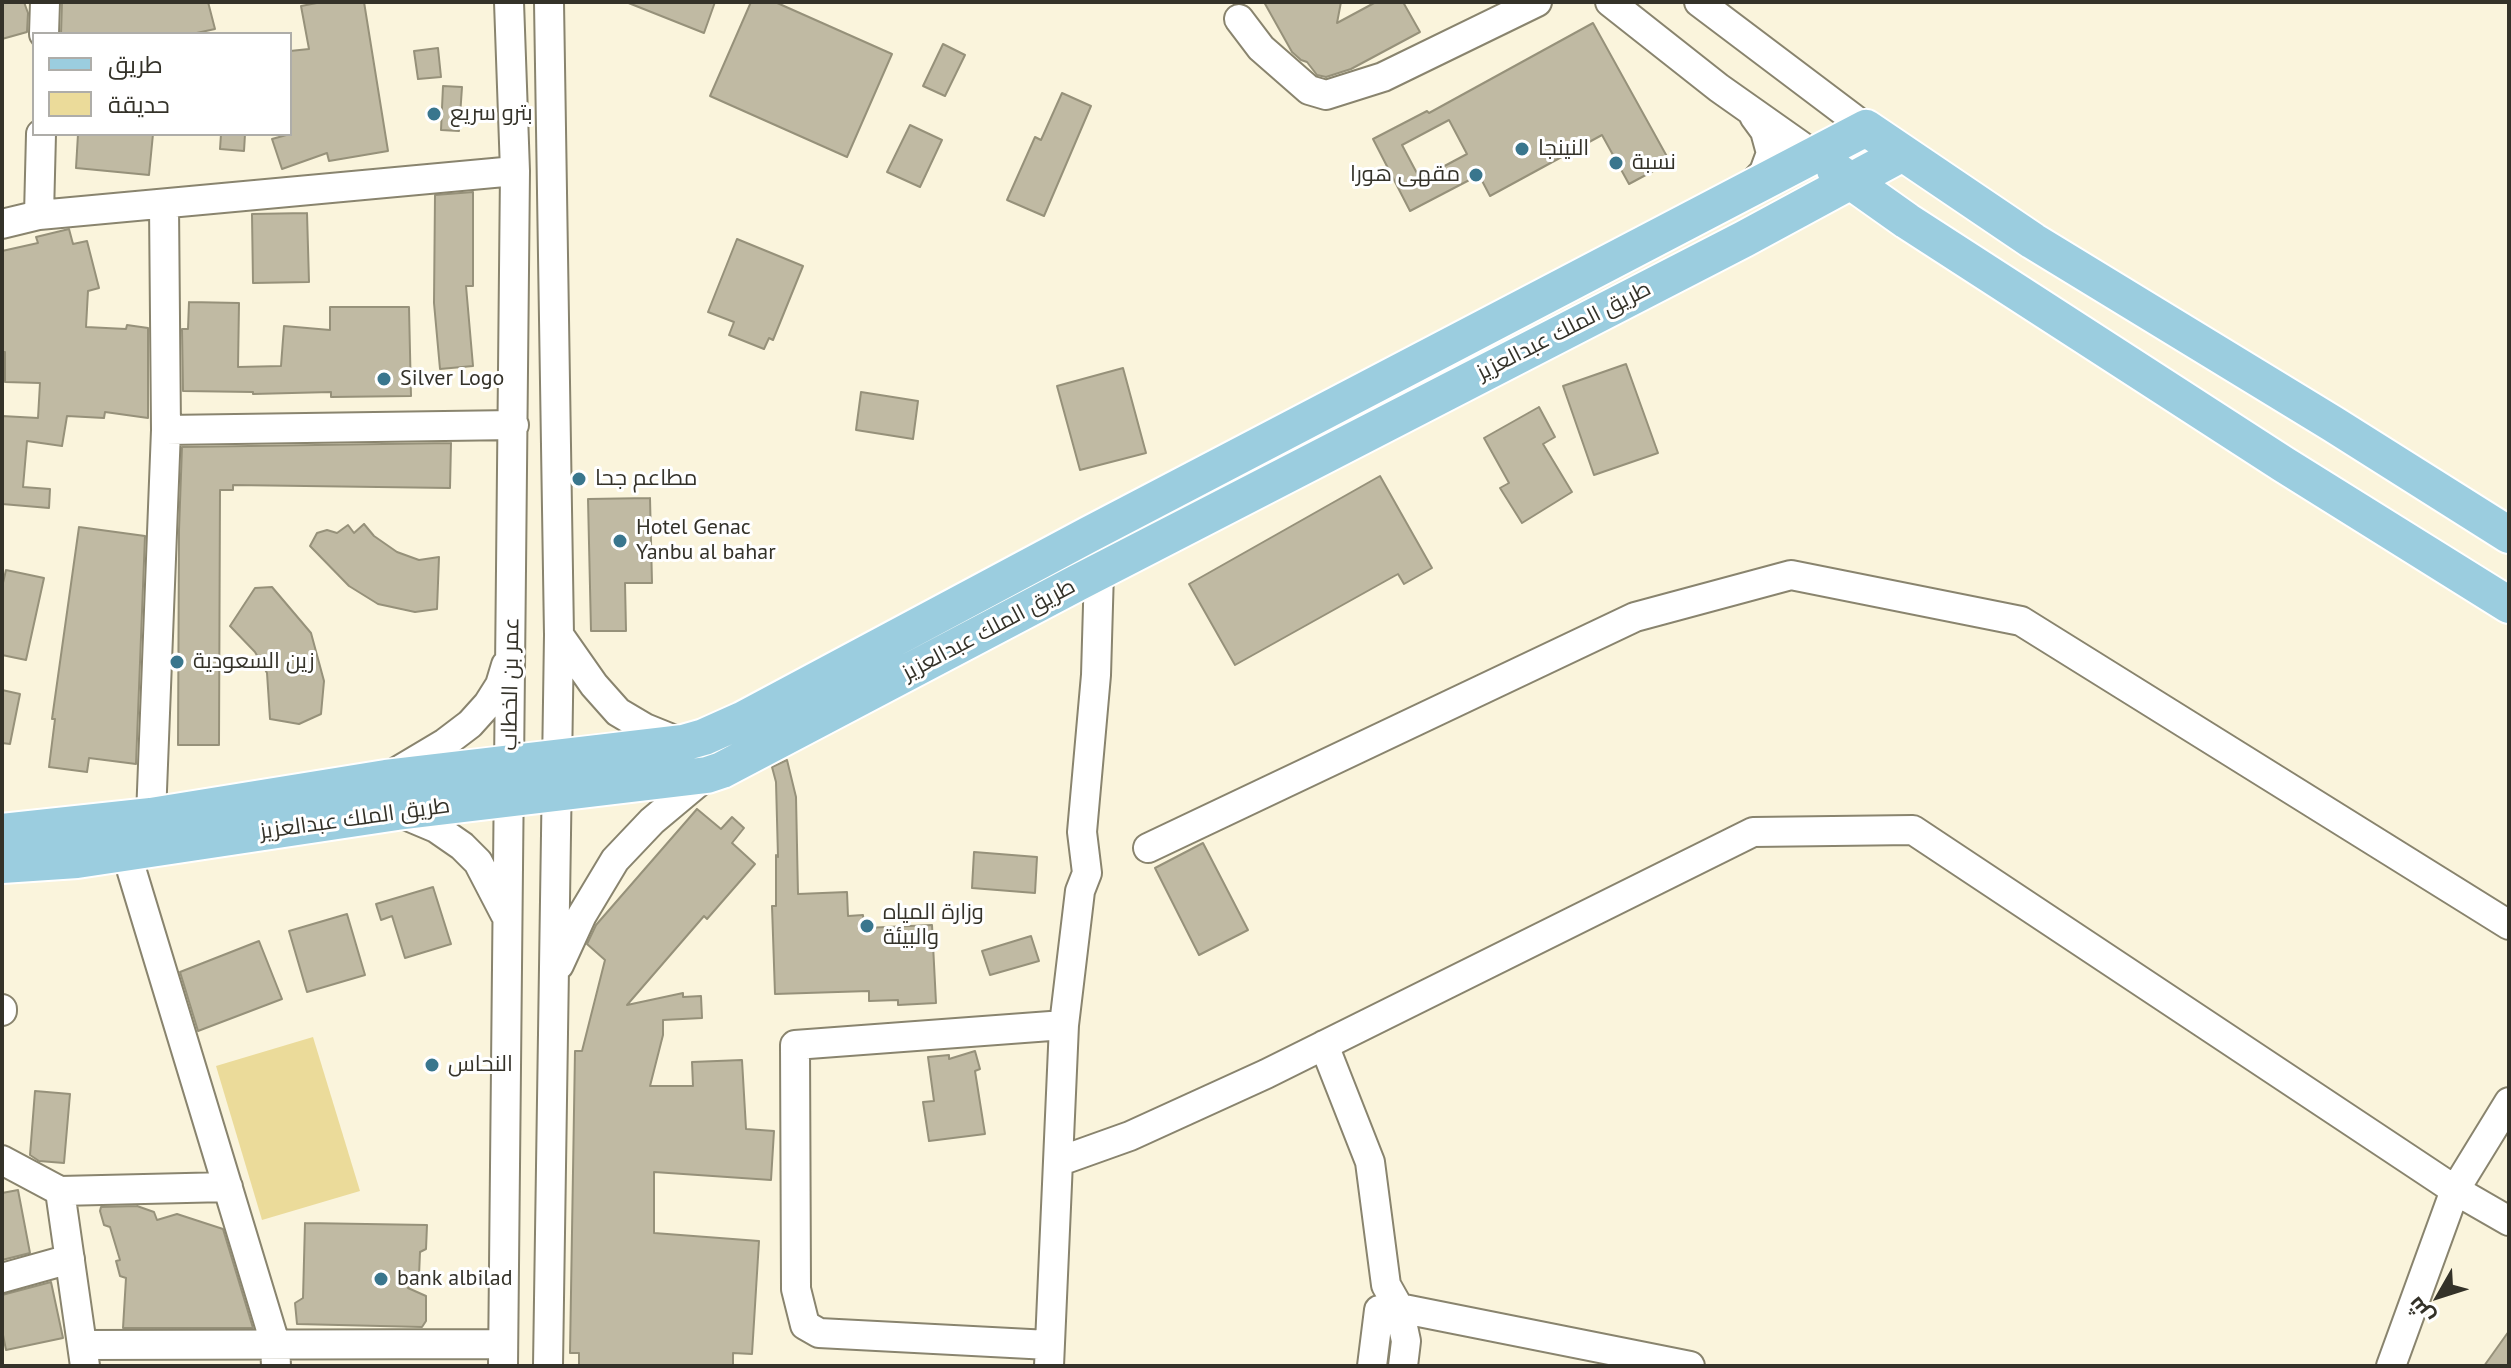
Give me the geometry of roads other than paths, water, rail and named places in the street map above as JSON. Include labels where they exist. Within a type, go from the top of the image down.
[{"type":"main road","points":[[1866,128],[2033,241],[2509,535]]},
{"type":"main road","name":"طريق الملك عبدالعزيز","points":[[557,775],[683,743],[742,720],[1046,557],[1866,128]]},
{"type":"main road","name":"طريق الملك عبدالعزيز","points":[[2,832],[392,795],[557,775],[707,775],[742,762],[1099,571],[1901,154]]},
{"type":"main road","points":[[1814,155],[1907,221],[2283,464],[2509,605]]},
{"type":"main road","name":"طريق الملك عبدالعزيز","points":[[2,865],[77,860],[126,852],[392,795]]},
{"type":"street","points":[[44,32],[45,2]]},
{"type":"street","name":"عمر بن الخطاب","points":[[503,1355],[514,425],[515,171],[509,2]]},
{"type":"street","name":"عمر بن الخطاب","points":[[548,1366],[559,635],[549,2]]},
{"type":"street","points":[[1239,19],[1261,48],[1309,90],[1326,95],[1383,77],[1537,2]]},
{"type":"street","points":[[1610,2],[1814,155]]},
{"type":"street","points":[[1699,2],[1866,128]]},
{"type":"street","points":[[1747,190],[1764,172],[1771,153],[1765,131],[1749,109]]},
{"type":"street","points":[[39,215],[41,136]]},
{"type":"street","points":[[2,224],[39,215],[515,171]]},
{"type":"street","points":[[151,816],[166,430],[164,205]]},
{"type":"street","points":[[166,430],[514,425]]},
{"type":"street","points":[[1064,1025],[795,1045],[796,1289],[805,1325],[819,1333],[1049,1355],[1064,1025],[1080,891],[1087,873],[1082,832],[1096,675],[1099,571]]},
{"type":"street","points":[[1148,848],[1635,617],[1791,575],[2021,621],[2509,925]]},
{"type":"street","points":[[559,635],[594,685],[618,712],[645,728],[683,743]]},
{"type":"street","points":[[508,921],[478,862],[462,846],[392,795],[488,704],[500,685],[511,645]]},
{"type":"street","points":[[554,977],[582,915],[615,860],[652,821],[707,775]]},
{"type":"street","points":[[1060,1161],[1130,1136],[1324,1045],[1753,832],[1913,830],[2455,1190],[2509,1221]]},
{"type":"street","points":[[126,852],[228,1187],[275,1354]]},
{"type":"street","points":[[1324,1045],[1370,1162],[1386,1285],[1399,1308],[1406,1341],[1403,1366]]},
{"type":"street","points":[[2391,1366],[2455,1190],[2509,1102]]},
{"type":"street","points":[[2,1160],[60,1191],[228,1187]]},
{"type":"street","points":[[60,1191],[84,1355],[503,1355]]},
{"type":"street","points":[[2,1278],[70,1259]]},
{"type":"street","points":[[1372,1366],[1379,1310],[1399,1308],[1690,1366]]},
{"type":"place","name":"بترو سريع","points":[[434,114]]},
{"type":"place","name":"النينجا","points":[[1522,149]]},
{"type":"place","name":"نسبة","points":[[1616,163]]},
{"type":"place","name":"مقهى هورا","points":[[1476,175]]},
{"type":"place","name":"Silver Logo","points":[[384,379]]},
{"type":"place","name":"مطاعم جحا","points":[[579,479]]},
{"type":"place","name":"Hotel Genac Yanbu al bahar","points":[[620,541]]},
{"type":"place","name":"زين السعودية","points":[[177,662]]},
{"type":"place","name":"وزارة المياه والبيئة","points":[[867,926]]},
{"type":"place","name":"النحاس","points":[[432,1065]]},
{"type":"place","name":"bank albilad","points":[[381,1279]]}]
